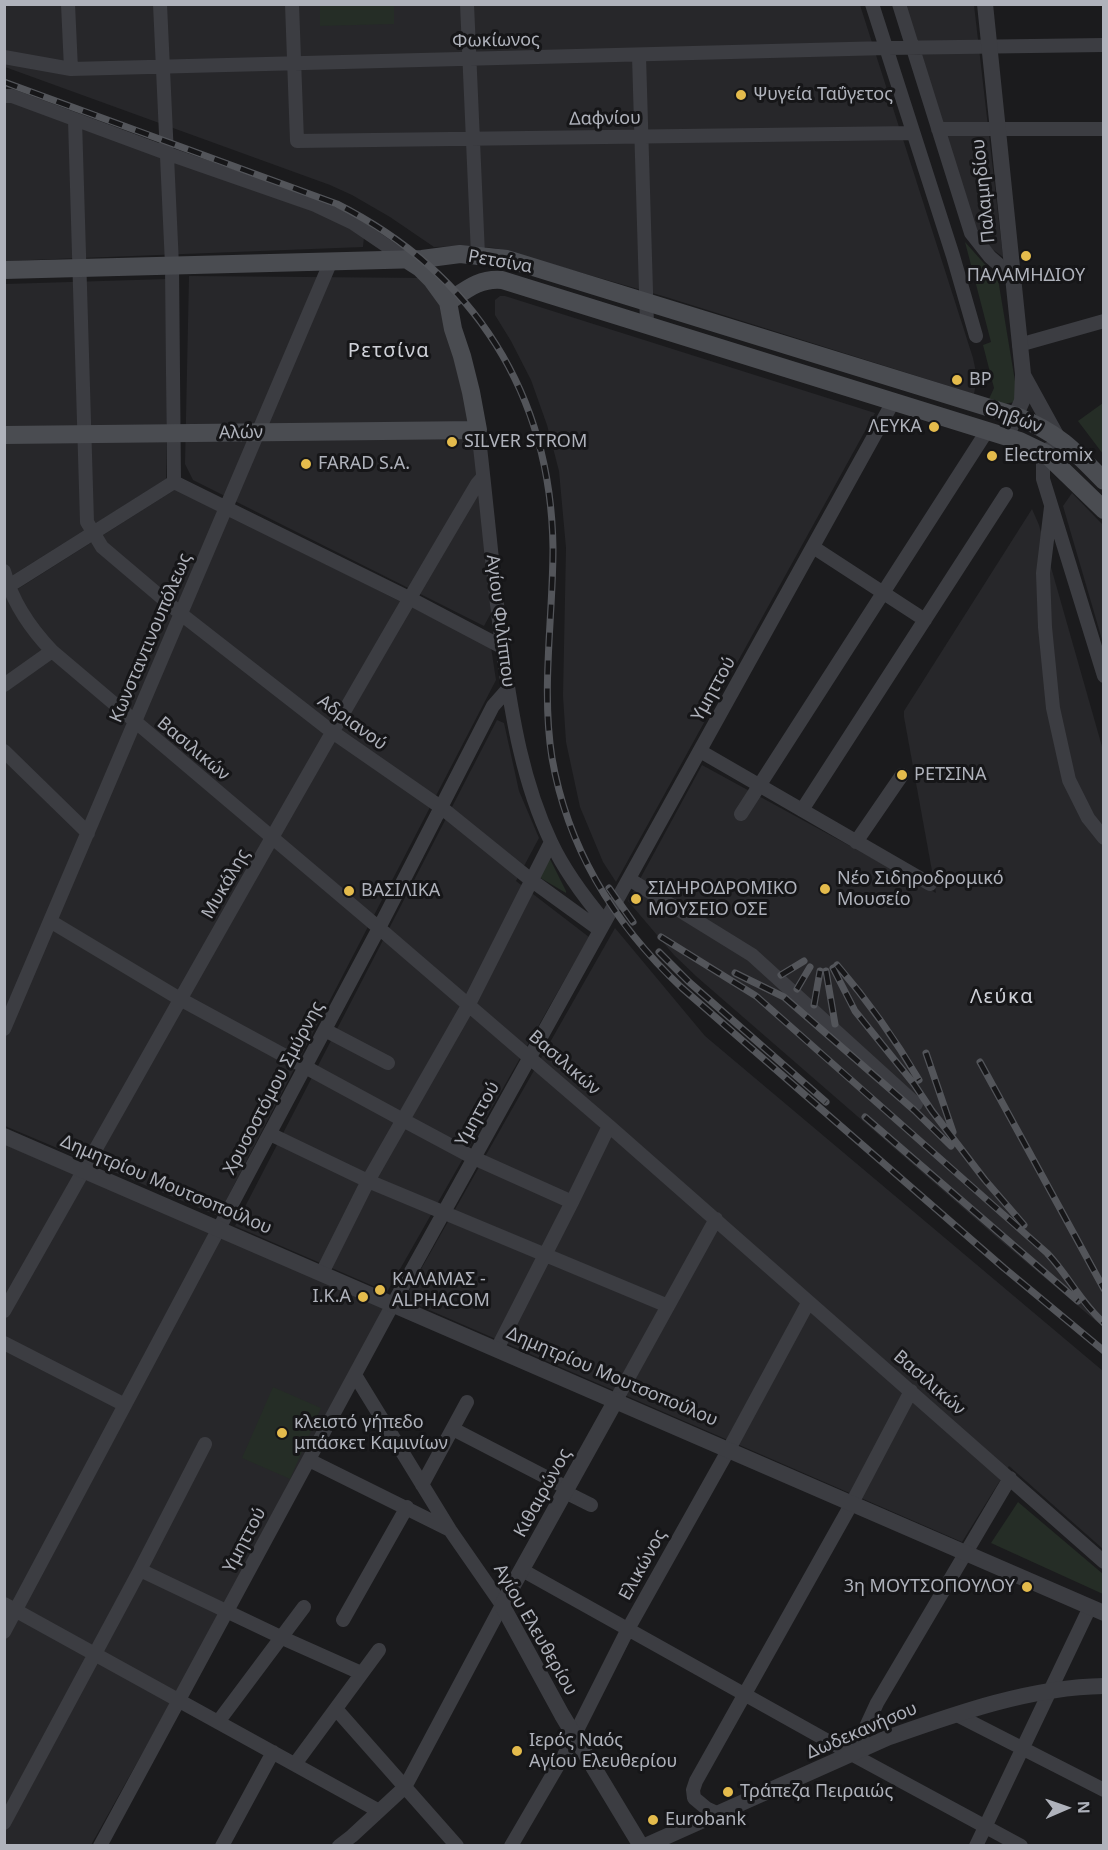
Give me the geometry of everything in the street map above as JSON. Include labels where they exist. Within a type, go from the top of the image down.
[{"type":"main road","name":"Ρετσίνα","points":[[4,270],[406,259],[460,254],[507,259],[975,404]]},
{"type":"main road","points":[[406,259],[432,280],[448,302]]},
{"type":"main road","name":"Ρετσίνα","points":[[448,302],[472,285],[492,279],[502,280],[987,431]]},
{"type":"main road","name":"Αγίου Φιλίππου","points":[[448,302],[453,329],[471,392],[478,430]]},
{"type":"main road","name":"Θηβών","points":[[975,404],[1039,424],[1071,447],[1104,481]]},
{"type":"main road","name":"Αλών","points":[[4,435],[478,430]]},
{"type":"main road","name":"Θηβών","points":[[987,431],[1046,453],[1104,510]]},
{"type":"street","points":[[68,4],[71,69]]},
{"type":"street","points":[[160,4],[172,265],[174,482]]},
{"type":"street","points":[[292,4],[294,64]]},
{"type":"street","points":[[467,4],[478,255]]},
{"type":"street","points":[[872,4],[976,336]]},
{"type":"street","points":[[899,4],[971,233],[990,257],[1012,276]]},
{"type":"street","name":"Παλαμηδίου","points":[[985,4],[1023,374],[1022,401],[1006,437]]},
{"type":"street","name":"Φωκίωνος","points":[[4,57],[71,69],[887,48],[1104,45]]},
{"type":"street","points":[[639,56],[647,325]]},
{"type":"street","name":"Δαφνίου","points":[[294,64],[297,141],[913,133]]},
{"type":"street","points":[[8,96],[337,215],[374,236],[406,259]]},
{"type":"street","points":[[75,120],[87,522],[92,534]]},
{"type":"street","points":[[938,129],[1104,129]]},
{"type":"street","name":"Κωνσταντινουπόλεως","points":[[4,1029],[331,261]]},
{"type":"street","points":[[1019,345],[1104,321]]},
{"type":"street","name":"Παλαμηδίου","points":[[1023,374],[1056,435]]},
{"type":"street","name":"Υμηττού","points":[[100,1845],[443,1213],[893,402]]},
{"type":"street","name":"Αγίου Φιλίππου","points":[[478,430],[502,647],[523,765],[551,842],[603,926]]},
{"type":"street","points":[[741,814],[987,431]]},
{"type":"street","points":[[1056,435],[1046,453],[1042,472],[1104,676]]},
{"type":"street","name":"Μυκάλης","points":[[4,1311],[273,839],[331,731],[483,477]]},
{"type":"street","points":[[174,482],[409,598],[502,647]]},
{"type":"street","points":[[7,588],[174,482]]},
{"type":"street","points":[[802,810],[1006,494]]},
{"type":"street","points":[[1051,507],[1043,573],[1053,708],[1069,780],[1088,818],[1104,838]]},
{"type":"street","name":"Αδριανού","points":[[92,534],[102,547],[181,614],[331,731],[442,808],[531,880],[603,926]]},
{"type":"street","points":[[813,547],[925,620]]},
{"type":"street","name":"Βασιλικών","points":[[4,571],[7,588],[39,638],[52,651],[469,1004],[911,1390],[1104,1562]]},
{"type":"street","points":[[4,685],[52,651]]},
{"type":"street","name":"Χρυσοστόμου Σμύρνης","points":[[4,1632],[10,1608],[125,1405],[380,928],[493,706],[508,689]]},
{"type":"street","points":[[4,751],[88,833]]},
{"type":"street","points":[[700,751],[930,884]]},
{"type":"street","points":[[856,842],[902,775]]},
{"type":"street","points":[[322,1273],[368,1181],[469,1004],[551,842]]},
{"type":"street","points":[[629,879],[752,955],[916,1104]]},
{"type":"street","points":[[50,921],[180,999],[403,1120],[474,1158],[572,1202]]},
{"type":"street","points":[[325,1030],[388,1063]]},
{"type":"street","points":[[497,1349],[609,1126]]},
{"type":"street","points":[[270,1134],[368,1181],[668,1306]]},
{"type":"street","name":"Δημητρίου Μουτσοπούλου","points":[[4,1136],[1097,1610]]},
{"type":"street","name":"Κιθαιρώνος","points":[[339,1845],[356,1840],[379,1811],[405,1786],[502,1605],[716,1219]]},
{"type":"street","name":"Ελικώνος","points":[[512,1845],[567,1750],[628,1629],[808,1302]]},
{"type":"street","points":[[4,1343],[125,1405]]},
{"type":"street","name":"Αγίου Ελευθερίου","points":[[355,1375],[450,1530],[502,1605],[574,1734],[641,1845]]},
{"type":"street","points":[[719,1814],[699,1803],[694,1798],[693,1790],[852,1503],[911,1390]]},
{"type":"street","points":[[422,1485],[467,1402]]},
{"type":"street","points":[[453,1429],[591,1505]]},
{"type":"street","points":[[4,1823],[205,1444]]},
{"type":"street","points":[[309,1460],[450,1530]]},
{"type":"street","points":[[853,1755],[877,1703],[1010,1478]]},
{"type":"street","points":[[343,1620],[407,1507]]},
{"type":"street","points":[[140,1570],[281,1638],[361,1673]]},
{"type":"street","points":[[522,1570],[853,1755],[1021,1845]]},
{"type":"street","points":[[218,1722],[303,1607]]},
{"type":"street","points":[[10,1608],[379,1811]]},
{"type":"street","points":[[976,1845],[1048,1692],[1097,1610]]},
{"type":"street","points":[[295,1764],[378,1650]]},
{"type":"street","name":"Δωδεκανήσου","points":[[645,1845],[887,1738],[957,1715],[1048,1692],[1104,1686]]},
{"type":"street","points":[[336,1708],[457,1845]]},
{"type":"street","points":[[957,1715],[1104,1790]]},
{"type":"street","points":[[223,1845],[273,1752]]},
{"type":"shaded area","points":[[4,5],[860,5],[973,358],[977,377],[974,394],[666,297],[495,248],[434,247],[390,217],[330,185],[5,67]]},
{"type":"shaded area","points":[[320,5],[394,5],[394,24],[320,26]]},
{"type":"shaded area","points":[[904,5],[974,5],[1003,257],[984,243],[974,225]]},
{"type":"shaded area","points":[[4,98],[340,221],[364,237],[363,247],[5,261]]},
{"type":"shaded area","points":[[965,242],[998,279],[1017,393],[1014,402],[1005,404],[989,399],[994,388],[983,345],[991,342]]},
{"type":"shaded area","points":[[189,276],[427,278],[442,304],[471,423],[483,516],[491,613],[484,626],[193,480],[185,464]]},
{"type":"shaded area","points":[[167,279],[166,479],[5,580],[5,284]]},
{"type":"shaded area","points":[[500,296],[875,413],[616,882],[603,862],[580,807],[566,742],[563,696],[566,548],[559,471],[547,425],[531,380],[495,315],[495,300]]},
{"type":"shaded area","points":[[1103,403],[1103,454],[1078,421]]},
{"type":"shaded area","points":[[176,489],[491,647],[496,680],[218,1216],[5,1126],[5,597]]},
{"type":"shaded area","points":[[1072,493],[1103,525],[1103,643],[1063,506]]},
{"type":"shaded area","points":[[1032,509],[1039,525],[1103,750],[1103,1327],[697,977],[674,955],[628,901],[702,765],[936,893],[904,711]]},
{"type":"shaded area","points":[[497,720],[504,723],[519,791],[539,838],[516,881],[589,937],[387,1292],[235,1226]]},
{"type":"shaded area","points":[[549,857],[566,891],[566,893],[539,877]]},
{"type":"shaded area","points":[[615,928],[705,1036],[1103,1371],[1103,1549],[1009,1466],[962,1542],[404,1299]]},
{"type":"shaded area","points":[[4,1144],[384,1307],[285,1498],[91,1845],[5,1845]]},
{"type":"shaded area","name":"κλειστό γήπεδο μπάσκετ Καμινίων","points":[[273,1387],[321,1408],[290,1479],[242,1458]]},
{"type":"shaded area","points":[[1018,1502],[1103,1574],[1103,1594],[991,1543]]},
{"type":"railway","points":[[4,82],[337,204],[386,232],[428,265],[465,303],[496,344],[520,390],[538,439],[549,492],[553,548],[547,680],[552,758],[559,792],[570,824],[582,855],[598,884],[636,938],[682,988],[1004,1268],[1104,1351]]},
{"type":"railway","points":[[609,888],[633,922]]},
{"type":"railway","points":[[661,937],[756,996],[1047,1253],[1088,1307],[1104,1323]]},
{"type":"railway","points":[[659,952],[689,982],[826,1102]]},
{"type":"railway","points":[[781,975],[804,961]]},
{"type":"railway","points":[[837,965],[881,1021],[919,1080]]},
{"type":"railway","points":[[797,989],[810,967]]},
{"type":"railway","points":[[833,968],[855,1011],[914,1084],[985,1180],[1024,1225]]},
{"type":"railway","points":[[814,1005],[820,971]]},
{"type":"railway","points":[[826,971],[835,1024]]},
{"type":"railway","points":[[735,973],[784,997],[914,1110],[951,1146]]},
{"type":"railway","points":[[926,1053],[953,1132]]},
{"type":"railway","points":[[980,1062],[1104,1289]]},
{"type":"railway","points":[[865,1117],[1078,1301]]},
{"type":"place","name":"Ψυγεία Ταΰγετος","points":[[741,95]]},
{"type":"place","name":"ΠΑΛΑΜΗΔΙΟΥ","points":[[1026,256]]},
{"type":"place","name":"BP","points":[[957,380]]},
{"type":"place","name":"ΛΕΥΚΑ","points":[[934,427]]},
{"type":"place","name":"SILVER STROM","points":[[452,442]]},
{"type":"place","name":"Electromix","points":[[992,456]]},
{"type":"place","name":"FARAD S.A.","points":[[306,464]]},
{"type":"place","name":"ΡΕΤΣΙΝΑ","points":[[902,775]]},
{"type":"place","name":"Νέο Σιδηροδρομικό Μουσείο","points":[[825,889]]},
{"type":"place","name":"ΒΑΣΙΛΙΚΑ","points":[[349,891]]},
{"type":"place","name":"ΣΙΔΗΡΟΔΡΟΜΙΚΟ ΜΟΥΣΕΙΟ ΟΣΕ","points":[[636,899]]},
{"type":"place","name":"ΚΑΛΑΜΑΣ - ALPHACOM","points":[[380,1290]]},
{"type":"place","name":"Ι.Κ.Α","points":[[363,1297]]},
{"type":"place","name":"κλειστό γήπεδο μπάσκετ Καμινίων","points":[[282,1433]]},
{"type":"place","name":"3η ΜΟΥΤΣΟΠΟΥΛΟΥ","points":[[1027,1587]]},
{"type":"place","name":"Ιερός Ναός Αγίου Ελευθερίου","points":[[517,1751]]},
{"type":"place","name":"Τράπεζα Πειραιώς","points":[[728,1792]]},
{"type":"place","name":"Eurobank","points":[[653,1820]]},
{"type":"district","name":"Ρετσίνα","points":[[389,351]]},
{"type":"district","name":"Λεύκα","points":[[1002,997]]}]
